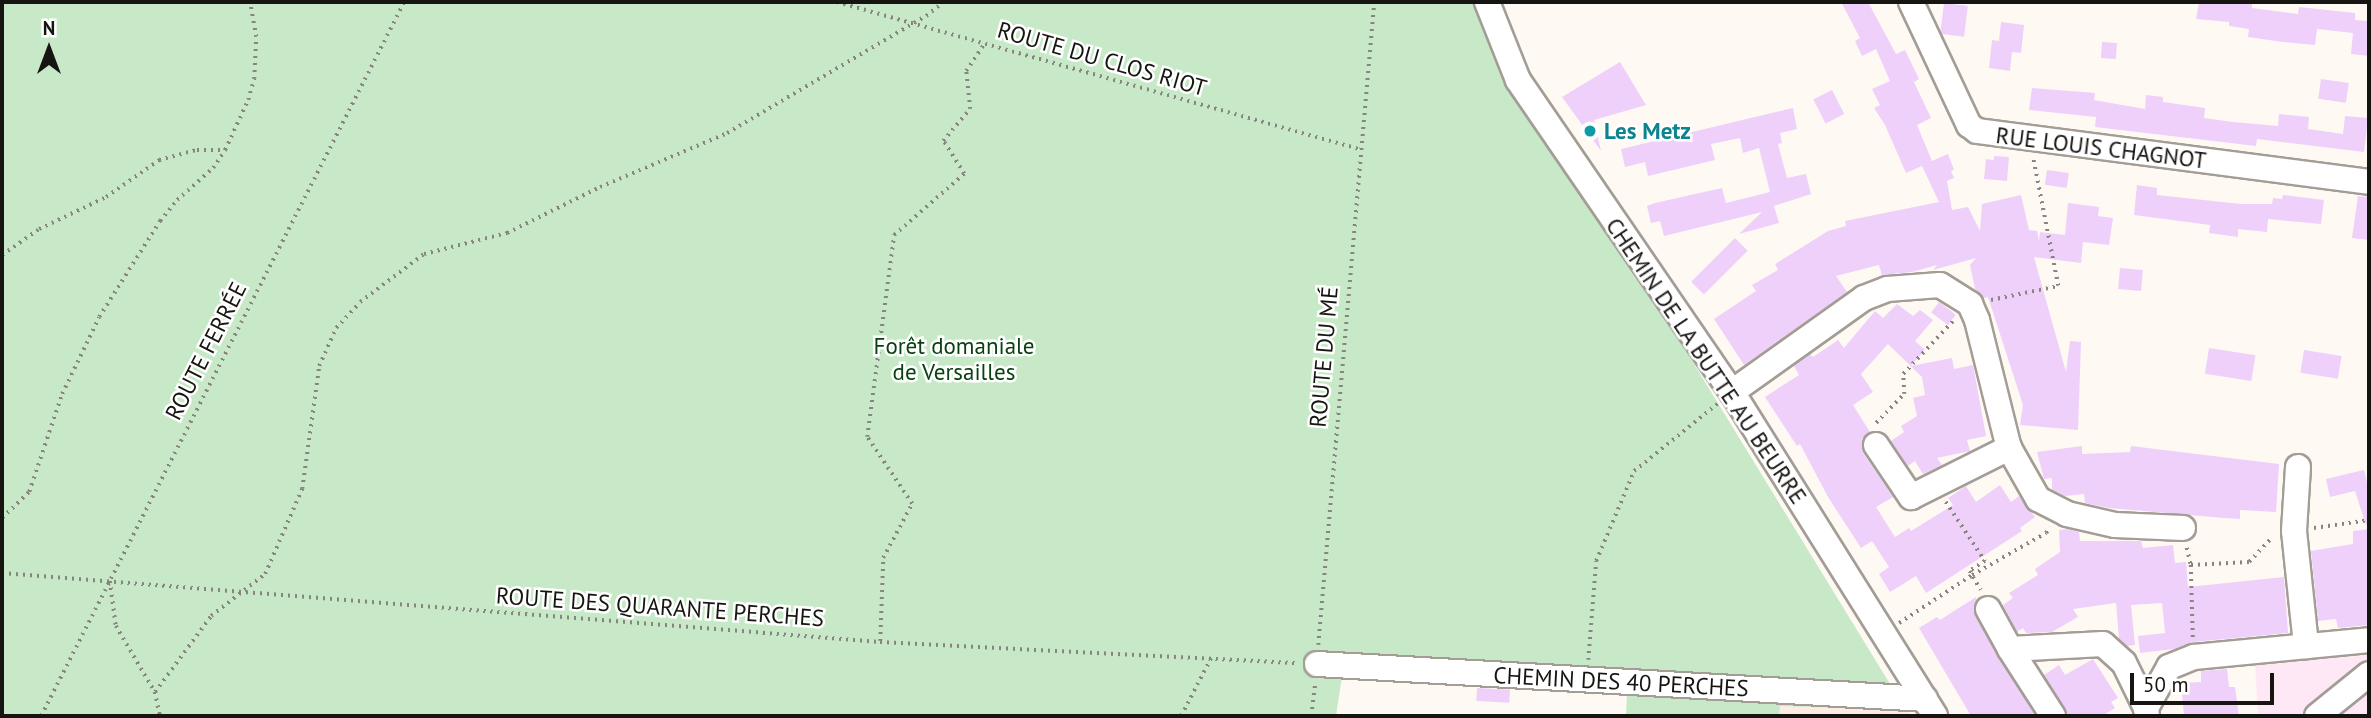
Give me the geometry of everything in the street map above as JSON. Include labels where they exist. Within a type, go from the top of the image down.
[{"type":"street","name":"CHEMIN DE LA BUTTE AU BEURRE","points":[[1487,2],[1518,80],[1732,392],[1930,708]]},
{"type":"street","name":"RUE LOUIS CHAGNOT","points":[[1911,2],[1969,125],[1977,131],[2369,182]]},
{"type":"street","points":[[1732,392],[1864,298],[1887,289],[1940,285],[1970,304],[1978,320],[2009,448],[2038,499],[2067,514],[2115,525],[2183,528]]},
{"type":"street","points":[[1876,445],[1911,497],[2009,448]]},
{"type":"street","points":[[2298,467],[2294,531],[2306,646]]},
{"type":"street","points":[[1988,609],[2053,716]]},
{"type":"street","points":[[2124,663],[2140,668],[2169,667],[2193,657],[2369,640]]},
{"type":"street","points":[[2010,649],[2103,644],[2124,663],[2147,712]]},
{"type":"street","name":"CHEMIN DES 40 PERCHES","points":[[1317,664],[1586,680],[1930,708]]},
{"type":"street","points":[[2147,712],[2169,667]]},
{"type":"street","points":[[2318,716],[2369,674]]},
{"type":"path","points":[[2,518],[29,492],[54,416],[99,317],[160,221],[177,200],[213,168],[225,150],[248,100],[254,79],[256,37],[250,2]]},
{"type":"path","name":"ROUTE FERRÉE","points":[[41,716],[404,2]]},
{"type":"path","name":"ROUTE DU CLOS RIOT","points":[[836,2],[1359,149]]},
{"type":"path","points":[[155,692],[211,616],[265,574],[302,489],[319,366],[336,328],[360,302],[424,254],[508,233],[600,187],[727,133],[911,24],[943,2]]},
{"type":"path","name":"ROUTE DU MÉ","points":[[1311,716],[1374,2]]},
{"type":"path","points":[[880,642],[883,558],[912,504],[867,437],[894,235],[964,174],[943,141],[970,109],[966,71],[984,44]]},
{"type":"path","points":[[1876,445],[1875,424],[1904,394],[1903,374],[1970,304],[2058,286],[2029,139]]},
{"type":"path","points":[[2,255],[39,229],[106,197],[159,160],[178,153],[225,150]]},
{"type":"path","points":[[1586,680],[1596,561],[1634,471],[1732,392]]},
{"type":"path","points":[[1935,485],[1985,561],[1970,572],[1972,575]]},
{"type":"path","points":[[1882,634],[1972,575],[2046,533],[2056,508]]},
{"type":"path","points":[[2191,565],[2249,562],[2271,538],[2294,531],[2369,520]]},
{"type":"path","points":[[2183,528],[2191,565],[2193,657]]},
{"type":"path","name":"ROUTE DES QUARANTE PERCHES","points":[[2,573],[109,579],[242,592],[880,642],[1317,664]]},
{"type":"path","points":[[109,579],[116,626],[155,692],[160,716]]},
{"type":"path","points":[[1181,716],[1211,658]]},
{"type":"shaded area","points":[[2369,653],[2369,716],[2258,716],[2255,664]]},
{"type":"shaded area","points":[[1779,706],[1906,710],[1912,716],[1779,716]]},
{"type":"green space","name":"Forêt domaniale de Versailles","points":[[2,2],[1480,2],[1511,83],[1686,351],[1906,710],[1780,706],[1779,716],[1626,716],[1627,694],[1342,676],[1336,716],[2,716]]},
{"type":"building","points":[[1841,2],[1868,2],[1896,54],[1905,50],[1919,79],[1914,82],[1931,118],[1917,125],[1932,161],[1948,154],[1954,170],[1951,171],[1954,178],[1947,181],[1952,210],[1968,207],[1980,231],[1982,204],[2021,195],[2029,230],[2037,231],[2039,241],[2040,232],[2065,235],[2068,203],[2099,207],[2098,216],[2113,218],[2109,245],[2083,242],[2081,263],[2034,257],[2066,372],[2070,341],[2081,342],[2078,430],[2020,425],[2023,405],[1988,297],[1984,298],[1975,289],[1970,265],[1976,258],[1933,270],[1937,265],[1912,272],[1882,275],[1879,265],[1836,276],[1847,292],[1744,365],[1714,319],[1756,291],[1752,285],[1778,270],[1775,264],[1828,231],[1846,226],[1845,221],[1939,202],[1922,166],[1906,173],[1885,125],[1874,108],[1880,105],[1872,89],[1890,81],[1876,49],[1862,56],[1855,41],[1860,38]]},
{"type":"building","points":[[2199,2],[2252,2],[2252,8],[2298,14],[2299,7],[2355,13],[2355,20],[2369,21],[2369,56],[2351,54],[2353,33],[2317,29],[2315,45],[2248,37],[2249,29],[2229,26],[2229,22],[2196,19]]},
{"type":"building","points":[[1944,3],[1968,6],[1964,37],[1940,34]]},
{"type":"building","points":[[2001,22],[2024,25],[2021,53],[2012,52],[2010,71],[1989,68],[1992,40],[1999,41]]},
{"type":"building","points":[[2102,42],[2117,43],[2116,59],[2101,58]]},
{"type":"building","points":[[1620,62],[1646,105],[1594,120],[1601,151],[1562,97]]},
{"type":"building","points":[[2321,79],[2349,83],[2346,103],[2318,99]]},
{"type":"building","points":[[2032,88],[2095,93],[2094,100],[2145,109],[2146,95],[2163,97],[2163,102],[2205,108],[2204,118],[2233,122],[2278,126],[2279,114],[2309,117],[2308,129],[2343,134],[2345,116],[2368,118],[2364,152],[2257,139],[2256,146],[2095,127],[2096,117],[2029,110]]},
{"type":"building","points":[[1832,90],[1844,114],[1826,124],[1813,100]]},
{"type":"building","points":[[1793,108],[1797,129],[1780,133],[1782,143],[1778,144],[1787,178],[1806,174],[1811,194],[1774,206],[1779,223],[1739,234],[1762,212],[1664,236],[1660,221],[1651,223],[1647,206],[1655,203],[1722,188],[1726,203],[1770,192],[1759,148],[1743,153],[1740,138],[1711,144],[1715,160],[1648,176],[1645,162],[1625,167],[1621,149]]},
{"type":"building","points":[[1994,156],[2009,157],[2007,181],[1984,179],[1986,159],[1994,160]]},
{"type":"building","points":[[2047,170],[2069,173],[2067,188],[2045,185]]},
{"type":"building","points":[[2137,185],[2157,188],[2157,195],[2241,204],[2272,204],[2273,198],[2282,199],[2283,195],[2324,200],[2321,224],[2268,219],[2267,232],[2238,229],[2238,237],[2209,233],[2210,225],[2134,215]]},
{"type":"building","points":[[2358,196],[2369,197],[2369,240],[2352,238]]},
{"type":"building","points":[[1735,238],[1748,251],[1704,295],[1691,282]]},
{"type":"building","points":[[2120,268],[2143,270],[2141,291],[2118,289]]},
{"type":"building","points":[[1939,302],[1956,315],[1948,325],[1931,312]]},
{"type":"building","points":[[1897,304],[1913,316],[1920,310],[1933,320],[1915,341],[1925,350],[1911,366],[1952,358],[1954,369],[1973,365],[1986,436],[1967,440],[1970,451],[1937,458],[1942,465],[1923,474],[1915,461],[1908,466],[1891,441],[1904,432],[1901,426],[1917,416],[1913,398],[1925,395],[1922,377],[1888,344],[1861,374],[1873,392],[1853,405],[1870,432],[1862,439],[1863,453],[1893,497],[1876,507],[1895,537],[1909,528],[1911,531],[1953,505],[1948,498],[1966,486],[1976,502],[2000,485],[2011,502],[2019,496],[2035,517],[2020,528],[2022,531],[1926,593],[1916,576],[1890,592],[1879,574],[1889,567],[1872,541],[1861,548],[1828,497],[1800,444],[1797,446],[1765,397],[1799,375],[1794,366],[1810,354],[1813,357],[1838,340],[1844,348],[1875,311],[1883,318]]},
{"type":"building","points":[[2209,348],[2255,355],[2251,381],[2205,374]]},
{"type":"building","points":[[2304,350],[2342,356],[2338,379],[2300,373]]},
{"type":"building","points":[[2082,446],[2082,454],[2130,452],[2131,446],[2279,464],[2276,512],[2240,510],[2240,519],[2109,508],[2085,503],[2084,494],[2065,496],[2052,490],[2052,478],[2044,479],[2037,452]]},
{"type":"building","points":[[2364,470],[2369,491],[2369,524],[2366,525],[2355,491],[2330,497],[2326,479]]},
{"type":"building","points":[[2369,529],[2369,625],[2338,628],[2336,619],[2318,621],[2311,551],[2353,544],[2353,531]]},
{"type":"building","points":[[2059,530],[2079,532],[2080,541],[2141,541],[2143,548],[2173,545],[2175,563],[2186,562],[2188,587],[2284,577],[2288,633],[2193,642],[2174,649],[2140,653],[2138,636],[2165,633],[2162,603],[2131,605],[2135,645],[2127,646],[2119,639],[2116,603],[2073,609],[2078,617],[2052,632],[2026,633],[2023,628],[2017,632],[2003,605],[2013,598],[2009,593],[2038,575],[2035,569],[2060,552]]},
{"type":"building","points":[[1976,597],[1975,616],[2035,716],[1971,716],[1919,628],[1937,617],[1940,620]]},
{"type":"building","points":[[2093,659],[2118,698],[2111,702],[2115,708],[2102,716],[2068,716],[2044,675],[2059,665],[2065,675]]},
{"type":"building","points":[[2227,669],[2229,687],[2235,687],[2239,716],[2184,716],[2181,683],[2201,682],[2201,671]]},
{"type":"building","points":[[1477,688],[1510,690],[1509,703],[1476,701]]},
{"type":"place","name":"Les Metz","points":[[1590,131]]}]
